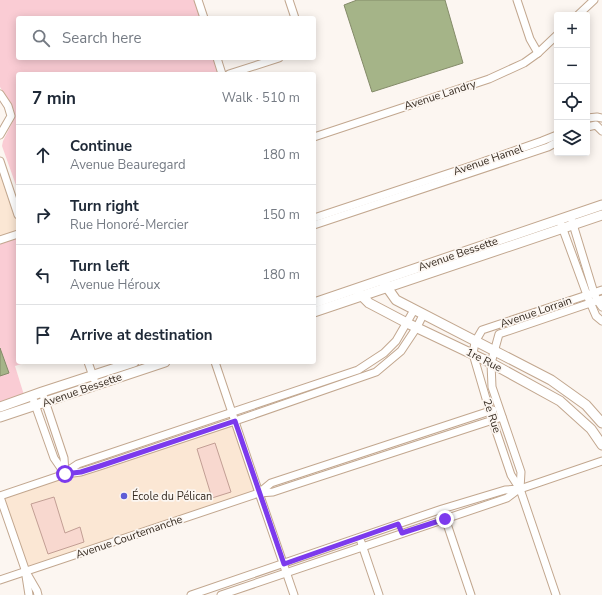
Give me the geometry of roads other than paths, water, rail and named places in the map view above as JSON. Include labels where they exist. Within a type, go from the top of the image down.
[{"type":"street","points":[[198,0],[203,16]]},
{"type":"street","points":[[289,0],[294,16]]},
{"type":"street","points":[[517,0],[530,39],[538,52]]},
{"type":"street","points":[[581,12],[594,0]]},
{"type":"street","name":"Avenue Landry","points":[[316,136],[489,79],[524,63],[554,38]]},
{"type":"street","points":[[218,60],[221,72]]},
{"type":"street","points":[[235,72],[273,60]]},
{"type":"street","points":[[0,94],[8,106],[11,116],[0,136]]},
{"type":"street","points":[[590,118],[600,117]]},
{"type":"street","points":[[596,125],[600,117]]},
{"type":"street","points":[[590,126],[596,125]]},
{"type":"street","points":[[596,125],[602,131]]},
{"type":"street","name":"Avenue Hamel","points":[[316,225],[554,136]]},
{"type":"street","name":"Avenue Hamel","points":[[316,217],[420,187],[548,147],[554,144]]},
{"type":"street","points":[[0,161],[16,209]]},
{"type":"street","name":"Avenue Bessette","points":[[571,221],[602,205]]},
{"type":"street","name":"Avenue Bessette","points":[[316,302],[384,284],[561,224],[602,215]]},
{"type":"street","points":[[571,221],[594,292],[602,307]]},
{"type":"street","points":[[561,224],[586,294],[597,300]]},
{"type":"street","points":[[0,240],[16,235]]},
{"type":"street","name":"1re Rue","points":[[384,284],[396,300],[551,380],[586,405],[602,423]]},
{"type":"street","name":"Avenue Lorrain","points":[[475,342],[482,330],[586,294],[602,290]]},
{"type":"street","name":"Avenue Bessette","points":[[316,311],[358,292]]},
{"type":"street","name":"1re Rue","points":[[358,292],[370,303],[491,363],[560,401],[591,429],[602,445]]},
{"type":"street","points":[[597,300],[596,316],[602,321]]},
{"type":"street","name":"Avenue Lorrain","points":[[494,351],[499,334],[597,300]]},
{"type":"street","points":[[65,474],[78,464],[358,370],[384,353],[396,341],[408,323],[414,310]]},
{"type":"street","points":[[38,595],[26,572],[0,496],[65,474],[81,472],[100,466],[376,372],[401,350],[417,327],[423,315]]},
{"type":"street","name":"2e Rue","points":[[475,342],[473,354],[492,419],[511,475],[520,489],[556,595]]},
{"type":"street","name":"2e Rue","points":[[494,351],[491,363],[492,387],[521,472],[520,489]]},
{"type":"street","points":[[89,364],[95,380]]},
{"type":"street","name":"Avenue Bessette","points":[[0,417],[45,402],[130,364]]},
{"type":"street","name":"Avenue Bessette","points":[[0,407],[42,392],[156,364]]},
{"type":"street","points":[[216,364],[294,595]]},
{"type":"street","points":[[334,378],[336,386]]},
{"type":"street","points":[[42,392],[64,458],[65,474]]},
{"type":"street","points":[[32,396],[54,458],[65,474]]},
{"type":"street","name":"Avenue Courtemanche","points":[[259,493],[271,483],[499,408]]},
{"type":"street","name":"Avenue Courtemanche","points":[[0,580],[259,493],[273,492],[502,416]]},
{"type":"street","points":[[370,450],[373,459]]},
{"type":"street","points":[[191,595],[442,509],[506,490],[520,489],[602,461]]},
{"type":"street","points":[[221,595],[507,498],[520,489]]},
{"type":"street","points":[[442,509],[471,595]]},
{"type":"street","points":[[398,524],[402,533]]},
{"type":"street","points":[[359,538],[379,595]]},
{"type":"street","points":[[26,572],[29,595]]},
{"type":"place","name":"École du Pélican","points":[[124,496]]}]
